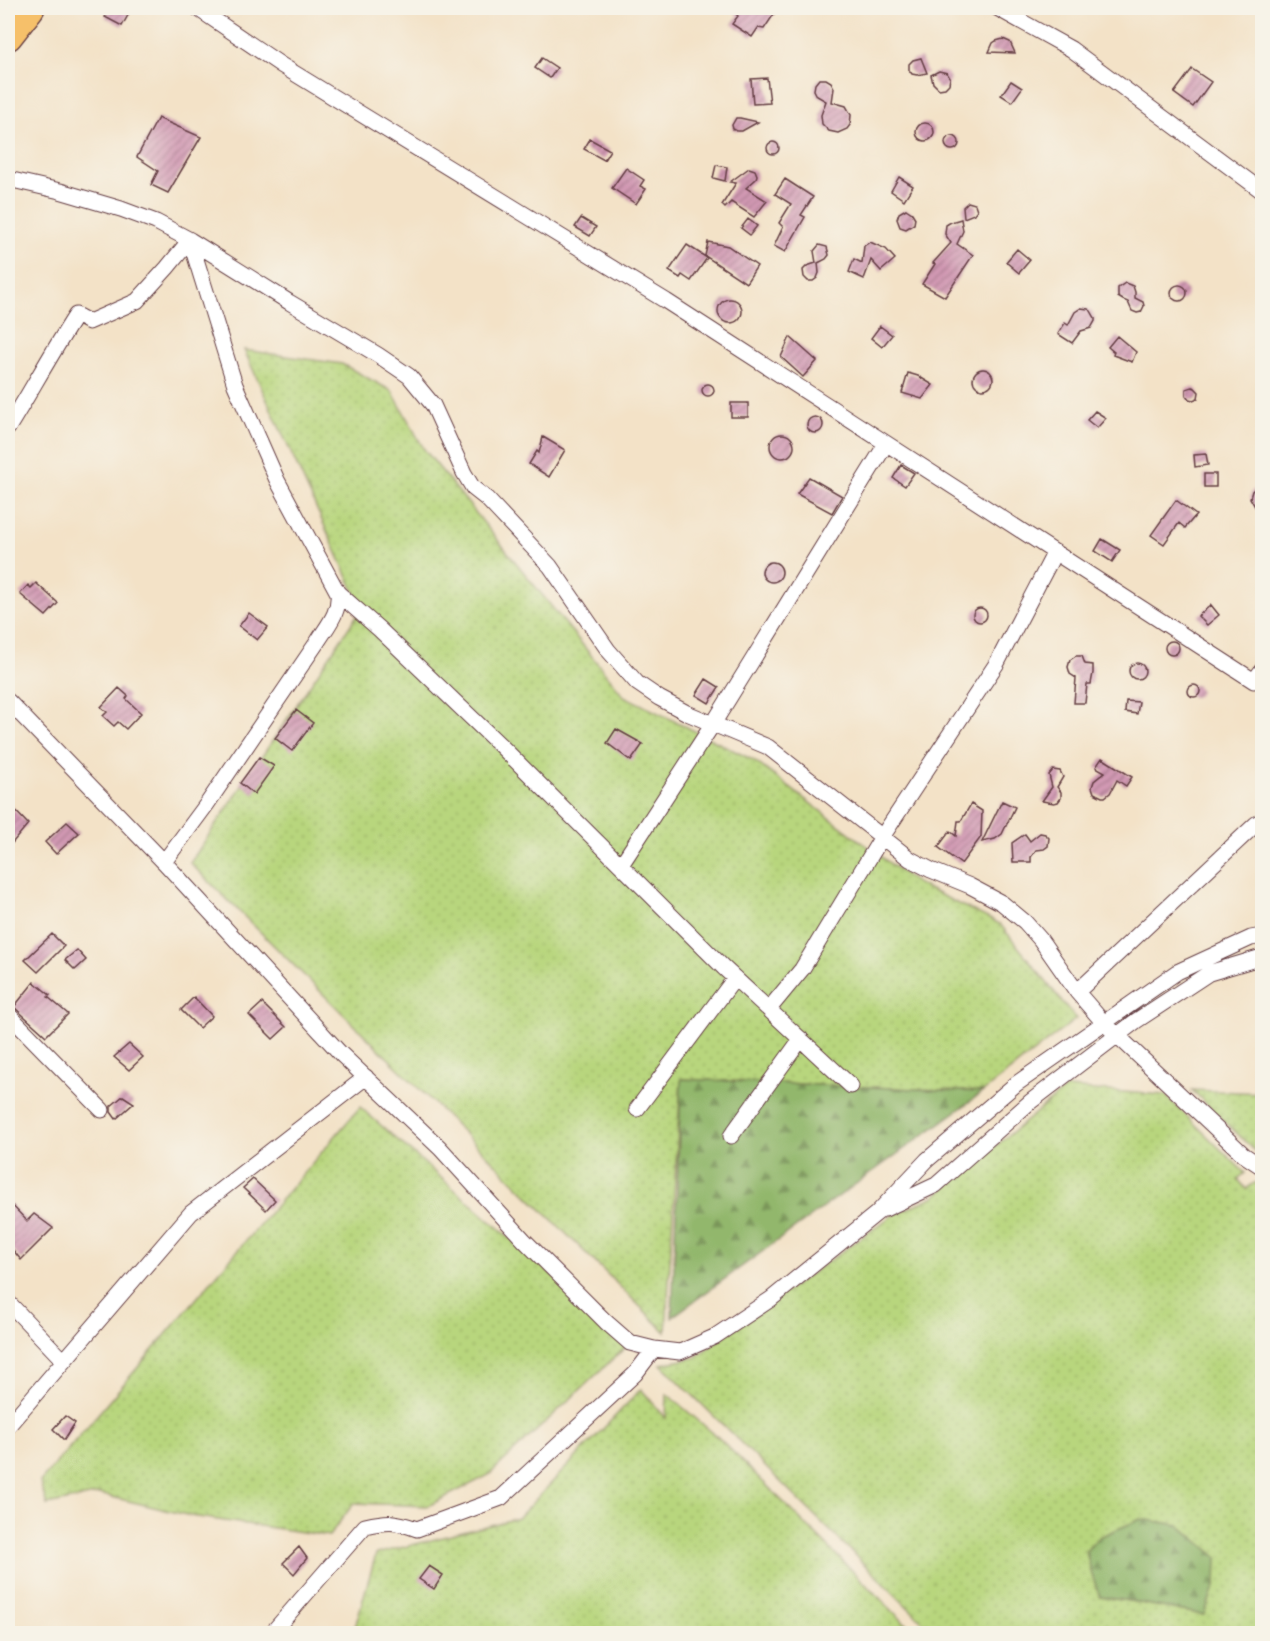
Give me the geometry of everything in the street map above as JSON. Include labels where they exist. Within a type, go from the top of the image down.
[{"type":"highway","points":[[8,36],[30,8]]},
{"type":"street","points":[[197,8],[281,65],[666,301],[1254,681],[1263,670]]},
{"type":"street","points":[[997,8],[1071,49],[1263,191]]},
{"type":"street","points":[[8,179],[60,191],[156,222],[190,240],[409,376],[433,405],[464,474],[473,488],[487,499],[550,566],[608,650],[637,683],[687,713],[768,747],[910,859],[1002,903],[1040,939],[1077,992],[1103,1022],[1244,1155],[1263,1167]]},
{"type":"street","points":[[8,428],[76,315],[89,322],[137,301],[190,240]]},
{"type":"street","points":[[190,240],[235,385],[278,480],[338,593],[379,628],[735,978],[851,1086]]},
{"type":"street","points":[[621,865],[713,724],[886,444]]},
{"type":"street","points":[[769,1010],[802,969],[882,837],[997,663],[1055,552]]},
{"type":"street","points":[[164,862],[207,804],[336,614],[339,602],[338,593]]},
{"type":"street","points":[[8,701],[164,862],[312,1022],[440,1148],[524,1240],[630,1343],[654,1349],[680,1352],[714,1338],[771,1299],[877,1213],[927,1160],[1016,1084],[1177,972],[1251,938],[1263,936]]},
{"type":"street","points":[[1077,992],[1206,869],[1263,820]]},
{"type":"street","points":[[877,1213],[936,1185],[1030,1102],[1136,1021],[1209,973],[1263,957]]},
{"type":"street","points":[[637,1109],[735,978]]},
{"type":"street","points":[[8,1014],[102,1110]]},
{"type":"street","points":[[731,1136],[801,1039]]},
{"type":"street","points":[[8,1426],[191,1213],[366,1077]]},
{"type":"street","points":[[8,1302],[64,1361]]},
{"type":"street","points":[[271,1634],[365,1526],[399,1522],[417,1529],[501,1498],[635,1374],[654,1349]]},
{"type":"green space","points":[[244,350],[342,364],[392,391],[424,449],[624,696],[753,760],[916,883],[1000,924],[1076,1019],[983,1092],[681,1079],[666,1332],[190,863],[362,608]]},
{"type":"green space","points":[[681,1079],[983,1092],[672,1317]]},
{"type":"green space","points":[[1066,1088],[1165,1095],[1245,1173],[1238,1179],[1246,1189],[1254,1183],[1262,1182],[1262,1633],[934,1633],[661,1364],[694,1358],[893,1215],[935,1196]],"holes":[[[1086,1551],[1204,1615],[1100,1597]]]},
{"type":"green space","points":[[1192,1090],[1262,1093],[1262,1155],[1255,1151]]},
{"type":"green space","points":[[360,1107],[630,1343],[489,1475],[428,1506],[354,1503],[329,1536],[191,1516],[99,1494],[47,1505],[40,1482]]},
{"type":"green space","points":[[641,1389],[666,1418],[667,1394],[720,1439],[915,1633],[353,1634],[376,1554],[518,1518]]},
{"type":"green space","points":[[1141,1519],[1179,1525],[1217,1557],[1216,1583],[1204,1615],[1100,1597],[1086,1551],[1099,1537]]},
{"type":"building","points":[[111,8],[132,8],[122,26],[105,17]]},
{"type":"building","points":[[731,8],[770,8],[776,11],[764,29],[758,28],[752,37],[732,24],[738,16]]},
{"type":"building","points":[[1003,39],[1010,42],[1015,53],[989,52],[993,43]]},
{"type":"building","points":[[542,58],[557,68],[550,78],[535,68]]},
{"type":"building","points":[[921,58],[927,73],[912,74],[909,64]]},
{"type":"building","points":[[1192,69],[1211,82],[1193,107],[1174,93]]},
{"type":"building","points":[[939,71],[947,73],[950,78],[945,88],[939,89],[933,83],[931,75]]},
{"type":"building","points":[[767,78],[770,103],[753,104],[751,79]]},
{"type":"building","points":[[819,79],[831,82],[834,88],[832,102],[846,106],[851,115],[847,129],[838,133],[829,131],[822,124],[821,115],[826,101],[817,96],[814,90]]},
{"type":"building","points":[[1011,81],[1022,88],[1012,102],[1001,95]]},
{"type":"building","points":[[158,118],[201,137],[168,193],[151,185],[158,171],[137,157]]},
{"type":"building","points":[[736,118],[758,122],[742,131],[737,131],[732,125]]},
{"type":"building","points":[[925,123],[931,126],[934,132],[931,138],[925,141],[919,138],[916,132],[919,126]]},
{"type":"building","points":[[949,136],[955,136],[959,143],[955,150],[949,150],[945,146],[945,140]]},
{"type":"building","points":[[590,139],[610,150],[604,160],[584,149]]},
{"type":"building","points":[[775,142],[778,143],[778,153],[771,154],[768,153],[767,146],[768,143]]},
{"type":"building","points":[[716,165],[727,167],[725,181],[713,178]]},
{"type":"building","points":[[626,168],[644,180],[640,186],[646,189],[636,204],[612,188]]},
{"type":"building","points":[[749,168],[755,170],[757,175],[756,179],[746,188],[767,201],[754,217],[731,202],[725,208],[722,205],[736,183],[730,182]]},
{"type":"building","points":[[899,177],[913,186],[904,200],[891,191]]},
{"type":"building","points":[[785,179],[813,197],[801,215],[805,217],[785,252],[774,246],[783,227],[779,223],[791,204],[775,194]]},
{"type":"building","points":[[968,202],[975,204],[977,210],[974,214],[964,218],[963,207]]},
{"type":"building","points":[[906,209],[915,218],[914,224],[906,229],[900,227],[897,219],[899,213]]},
{"type":"building","points":[[581,218],[596,227],[590,236],[575,227]]},
{"type":"building","points":[[748,219],[757,226],[750,235],[741,228]]},
{"type":"building","points":[[961,219],[963,231],[957,244],[973,255],[945,297],[922,284],[935,264],[933,263],[951,243],[945,234],[946,225]]},
{"type":"building","points":[[708,242],[728,246],[757,266],[746,283],[705,256]]},
{"type":"building","points":[[870,242],[886,249],[895,259],[881,271],[871,260],[864,279],[849,272],[854,259],[862,263],[864,246]]},
{"type":"building","points":[[687,245],[707,258],[691,281],[682,275],[680,278],[669,271]]},
{"type":"building","points":[[819,245],[827,247],[829,255],[818,263],[817,278],[808,281],[804,277],[803,270],[816,263],[814,251]]},
{"type":"building","points":[[1017,249],[1030,260],[1019,273],[1006,262]]},
{"type":"building","points":[[1125,283],[1133,286],[1135,298],[1143,302],[1141,312],[1132,311],[1128,302],[1118,297],[1118,288]]},
{"type":"building","points":[[1179,285],[1185,287],[1187,293],[1185,299],[1179,301],[1173,299],[1171,293],[1173,287]]},
{"type":"building","points":[[730,299],[738,303],[742,311],[738,319],[730,323],[722,319],[718,311],[722,303]]},
{"type":"building","points":[[1081,308],[1091,311],[1095,321],[1091,328],[1081,331],[1072,343],[1058,334],[1065,323],[1068,325],[1075,312]]},
{"type":"building","points":[[880,326],[892,335],[882,347],[871,338]]},
{"type":"building","points":[[1117,336],[1136,352],[1132,362],[1113,355],[1114,352],[1108,347]]},
{"type":"building","points":[[790,337],[817,361],[803,377],[781,357]]},
{"type":"building","points":[[983,369],[990,372],[993,379],[990,386],[983,389],[976,386],[973,379],[976,372]]},
{"type":"building","points":[[908,373],[933,385],[922,399],[902,393]]},
{"type":"building","points":[[710,384],[713,385],[713,395],[706,396],[703,395],[702,388],[703,385]]},
{"type":"building","points":[[1192,387],[1199,392],[1198,398],[1193,400],[1186,395],[1186,389]]},
{"type":"building","points":[[731,403],[748,403],[748,417],[731,417]]},
{"type":"building","points":[[1095,411],[1106,418],[1097,428],[1087,420]]},
{"type":"building","points":[[812,417],[818,417],[823,425],[821,431],[812,433],[807,428],[807,422]]},
{"type":"building","points":[[782,434],[787,435],[793,441],[793,451],[787,457],[782,458],[777,457],[771,451],[770,446],[771,441],[777,435]]},
{"type":"building","points":[[543,437],[565,450],[549,477],[529,464],[537,451],[539,453]]},
{"type":"building","points":[[1206,454],[1208,465],[1195,467],[1194,455]]},
{"type":"building","points":[[901,465],[914,473],[905,486],[893,478]]},
{"type":"building","points":[[1204,474],[1216,474],[1216,487],[1204,487]]},
{"type":"building","points":[[809,477],[842,496],[832,513],[797,494]]},
{"type":"building","points":[[1263,482],[1263,520],[1250,498],[1252,491]]},
{"type":"building","points":[[1176,500],[1196,515],[1185,528],[1179,523],[1164,544],[1151,535]]},
{"type":"building","points":[[1102,539],[1120,550],[1112,562],[1095,551]]},
{"type":"building","points":[[772,562],[779,565],[782,572],[779,579],[772,582],[765,579],[762,572],[765,565]]},
{"type":"building","points":[[36,583],[58,603],[46,616],[20,594],[28,585],[31,588]]},
{"type":"building","points":[[1211,605],[1219,615],[1207,625],[1198,616]]},
{"type":"building","points":[[977,608],[983,608],[987,615],[983,622],[977,622],[973,618],[973,612]]},
{"type":"building","points":[[249,613],[268,627],[257,640],[239,626]]},
{"type":"building","points":[[1172,641],[1177,643],[1179,648],[1177,653],[1172,655],[1167,653],[1165,648],[1167,643]]},
{"type":"building","points":[[1076,656],[1082,656],[1085,664],[1093,665],[1091,684],[1087,684],[1085,703],[1074,703],[1076,678],[1070,674],[1068,667],[1070,660]]},
{"type":"building","points":[[1137,663],[1143,665],[1145,671],[1143,677],[1137,679],[1131,677],[1129,671],[1131,665]]},
{"type":"building","points":[[706,679],[719,687],[709,703],[696,695]]},
{"type":"building","points":[[1196,685],[1199,686],[1199,696],[1192,697],[1189,696],[1188,689],[1189,686]]},
{"type":"building","points":[[119,688],[128,696],[126,699],[141,713],[126,729],[118,722],[114,726],[103,716],[107,712],[101,707]]},
{"type":"building","points":[[1126,701],[1139,702],[1137,714],[1125,712]]},
{"type":"building","points":[[296,710],[313,723],[292,751],[275,738]]},
{"type":"building","points":[[616,729],[643,744],[631,761],[607,743]]},
{"type":"building","points":[[259,757],[274,766],[254,794],[240,783]]},
{"type":"building","points":[[1102,758],[1132,777],[1126,786],[1117,780],[1105,797],[1094,793],[1092,787],[1094,781],[1105,772],[1096,767]]},
{"type":"building","points":[[1053,770],[1060,771],[1063,777],[1057,787],[1061,792],[1061,798],[1054,803],[1042,801],[1052,787],[1049,775]]},
{"type":"building","points":[[1002,801],[1015,807],[1002,834],[995,839],[982,842]]},
{"type":"building","points":[[8,803],[28,824],[8,848]]},
{"type":"building","points":[[971,804],[982,811],[981,837],[961,864],[938,847],[950,831],[956,836],[958,821],[961,821]]},
{"type":"building","points":[[67,822],[79,833],[56,854],[45,842]]},
{"type":"building","points":[[1040,833],[1049,838],[1048,846],[1036,850],[1031,857],[1031,862],[1013,862],[1012,843],[1025,834],[1030,841]]},
{"type":"building","points":[[52,934],[64,946],[38,972],[25,960]]},
{"type":"building","points":[[77,950],[86,960],[75,970],[65,960]]},
{"type":"building","points":[[34,982],[68,1014],[46,1036],[14,1007]]},
{"type":"building","points":[[194,997],[212,1016],[199,1028],[181,1010]]},
{"type":"building","points":[[262,1003],[286,1027],[273,1039],[249,1015]]},
{"type":"building","points":[[129,1044],[143,1057],[129,1070],[114,1057]]},
{"type":"building","points":[[123,1096],[134,1103],[116,1119],[111,1112],[111,1106]]},
{"type":"building","points":[[253,1179],[275,1200],[266,1210],[243,1188]]},
{"type":"building","points":[[8,1201],[27,1221],[34,1214],[53,1228],[21,1260],[8,1244]]},
{"type":"building","points":[[65,1416],[75,1423],[64,1440],[53,1429]]},
{"type":"building","points":[[299,1547],[307,1558],[294,1574],[283,1563]]},
{"type":"building","points":[[429,1566],[443,1575],[434,1589],[419,1579]]}]
